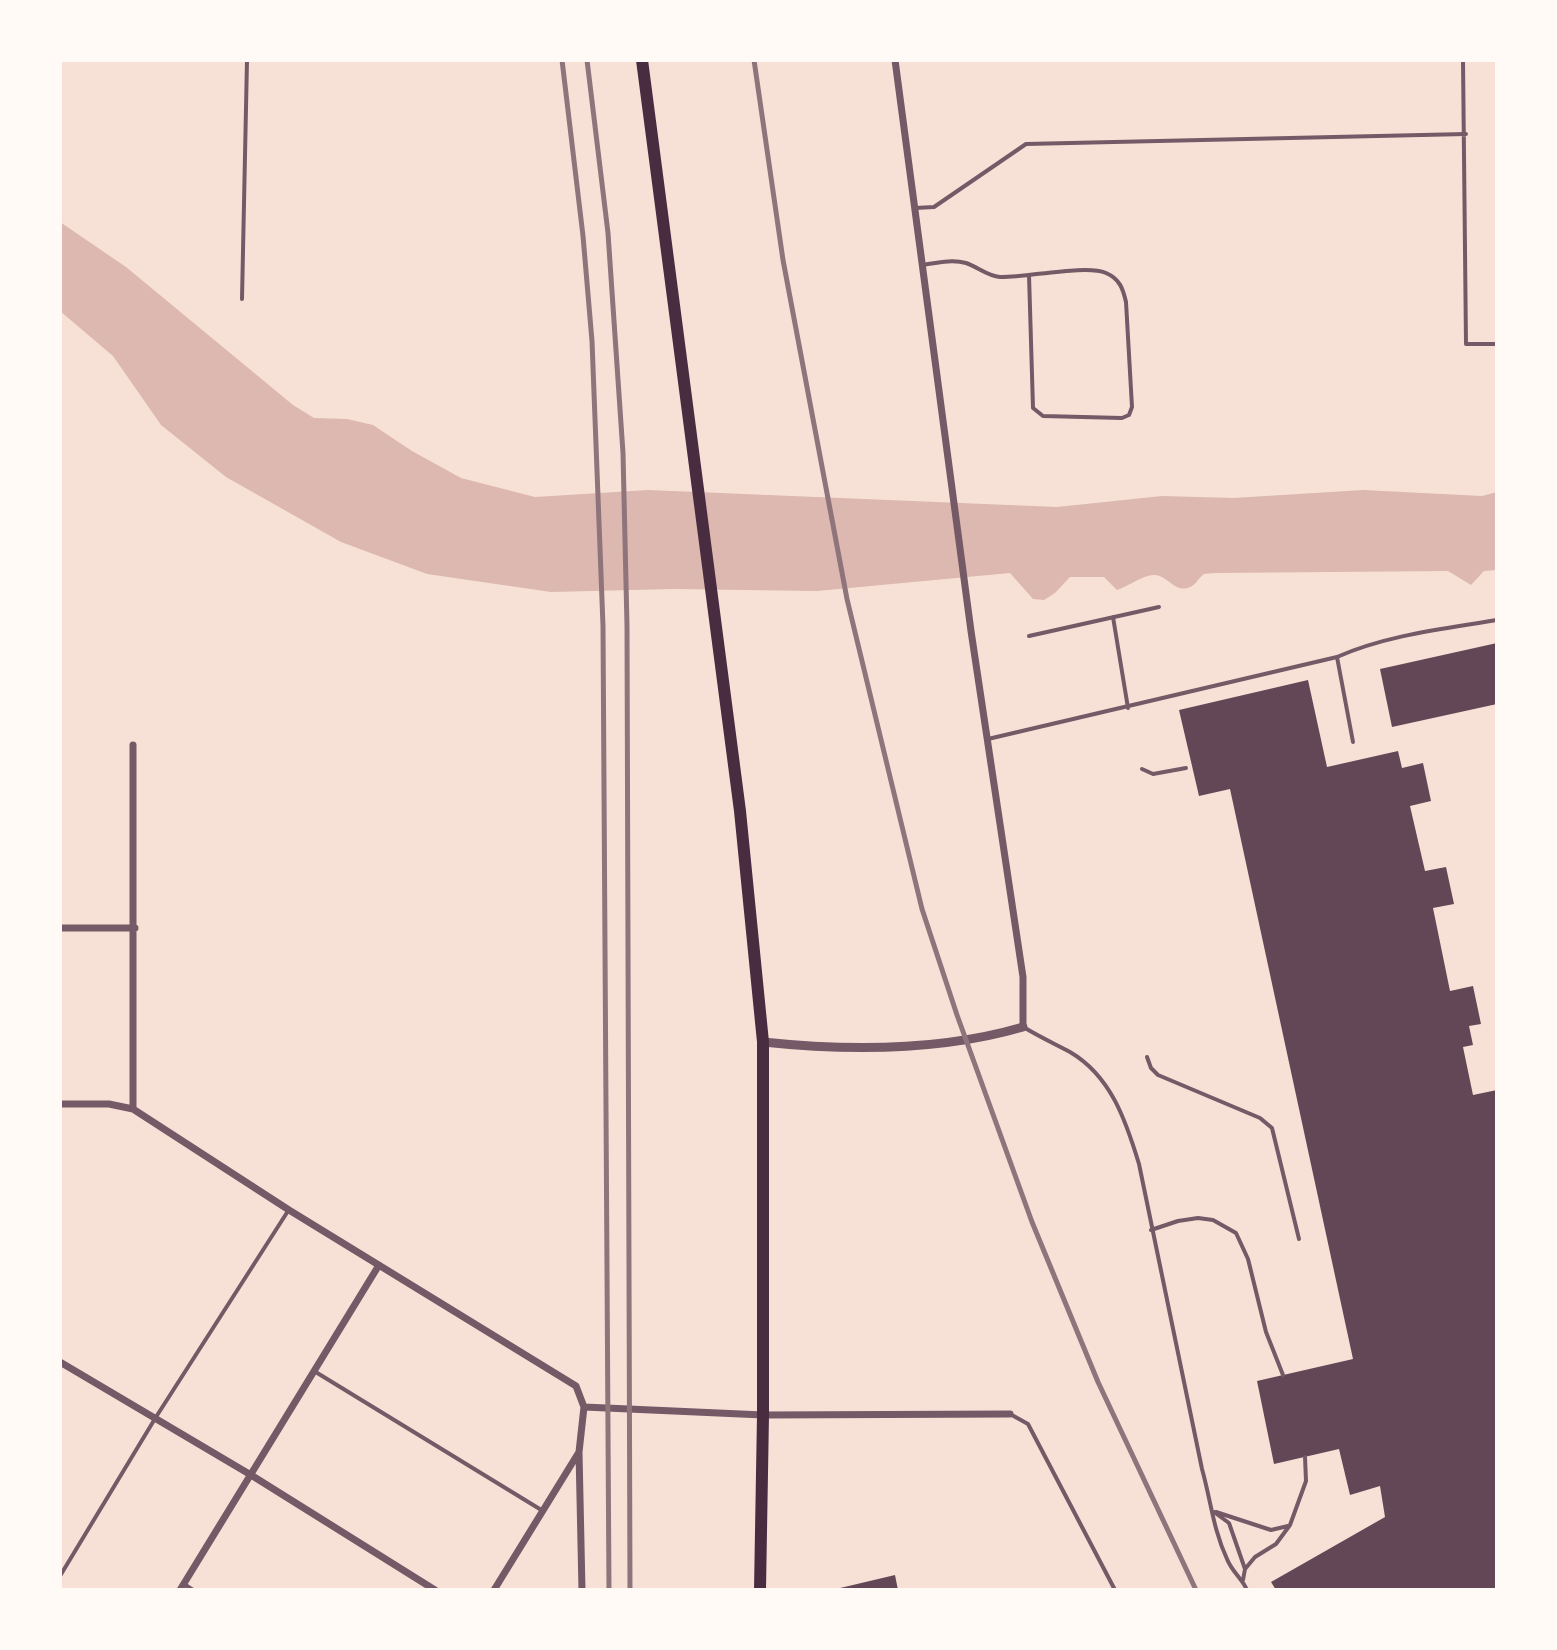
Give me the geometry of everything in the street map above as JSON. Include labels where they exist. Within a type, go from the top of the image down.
[{"type":"main road","points":[[642,60],[740,811],[763,1042],[760,1590]]},
{"type":"street","points":[[763,1042],[810,1047],[877,1046],[986,1038],[1023,1027],[1023,977],[946,452],[895,60]]},
{"type":"street","points":[[133,745],[133,1109]]},
{"type":"street","points":[[60,928],[135,928]]},
{"type":"street","points":[[60,1104],[109,1104],[133,1109],[289,1210],[576,1386],[584,1407],[579,1452],[582,1590]]},
{"type":"street","points":[[182,1587],[379,1265]]},
{"type":"street","points":[[60,1375],[63,1364],[156,1417],[435,1590]]},
{"type":"street","points":[[584,1407],[763,1415],[1010,1414]]},
{"type":"street","points":[[494,1590],[579,1452]]},
{"type":"lane","points":[[242,299],[247,60]]},
{"type":"lane","points":[[1463,60],[1466,344],[1497,344]]},
{"type":"lane","points":[[915,208],[934,207],[1026,144],[1466,134]]},
{"type":"lane","points":[[922,265],[965,263],[995,276],[1099,271],[1108,273],[1123,287],[1132,407],[1129,415],[1122,418],[1043,416],[1033,408],[1029,275]]},
{"type":"lane","points":[[1029,636],[1159,607]]},
{"type":"lane","points":[[1113,617],[1128,708]]},
{"type":"lane","points":[[988,739],[1337,657],[1392,638],[1497,620]]},
{"type":"lane","points":[[1337,657],[1353,742]]},
{"type":"lane","points":[[1142,769],[1153,774],[1186,768]]},
{"type":"lane","points":[[1023,1027],[1072,1053],[1093,1070],[1111,1093],[1131,1137],[1214,1512],[1211,1520],[1228,1563],[1236,1576],[1243,1580]]},
{"type":"lane","points":[[1147,1057],[1158,1075],[1260,1118],[1272,1128],[1299,1239]]},
{"type":"lane","points":[[60,1576],[156,1417],[289,1210]]},
{"type":"lane","points":[[1151,1230],[1198,1218],[1213,1220],[1236,1233],[1248,1259],[1266,1332],[1283,1375]]},
{"type":"lane","points":[[314,1371],[543,1511]]},
{"type":"lane","points":[[1010,1414],[1028,1424],[1115,1590]]},
{"type":"lane","points":[[1245,1569],[1255,1557],[1276,1544],[1290,1525],[1306,1481],[1305,1457]]},
{"type":"lane","points":[[1214,1512],[1271,1530],[1290,1525]]},
{"type":"lane","points":[[1214,1512],[1229,1523],[1245,1569],[1243,1580],[1247,1590]]},
{"type":"lane","points":[[182,1587],[193,1590]]},
{"type":"shaded area","points":[[60,222],[126,267],[293,405],[314,418],[347,419],[373,425],[461,478],[535,497],[648,490],[1057,507],[1162,496],[1233,498],[1363,490],[1482,496],[1497,492],[1497,570],[1484,571],[1471,585],[1448,571],[1215,573],[1204,574],[1194,585],[1185,588],[1154,575],[1117,590],[1104,577],[1070,577],[1044,600],[1033,599],[1010,573],[817,591],[673,589],[551,592],[427,574],[341,542],[226,477],[161,425],[113,356],[60,311]]},
{"type":"building","points":[[1497,643],[1497,704],[1392,727],[1380,669]]},
{"type":"building","points":[[1308,680],[1327,767],[1398,751],[1402,768],[1423,763],[1431,801],[1410,806],[1425,871],[1446,867],[1454,904],[1433,908],[1450,991],[1473,986],[1481,1024],[1469,1026],[1473,1045],[1463,1047],[1473,1095],[1497,1090],[1497,1590],[1276,1590],[1271,1582],[1385,1517],[1380,1486],[1350,1495],[1339,1449],[1274,1464],[1257,1381],[1353,1359],[1230,789],[1199,796],[1179,710]]},
{"type":"building","points":[[895,1575],[898,1590],[836,1590],[836,1589]]},
{"type":"railway","points":[[562,60],[592,341],[603,626],[609,1590]]},
{"type":"railway","points":[[587,60],[608,233],[623,453],[627,626],[630,1590]]},
{"type":"railway","points":[[754,60],[783,260],[847,599],[922,909],[1032,1222],[1098,1382],[1196,1590]]}]
